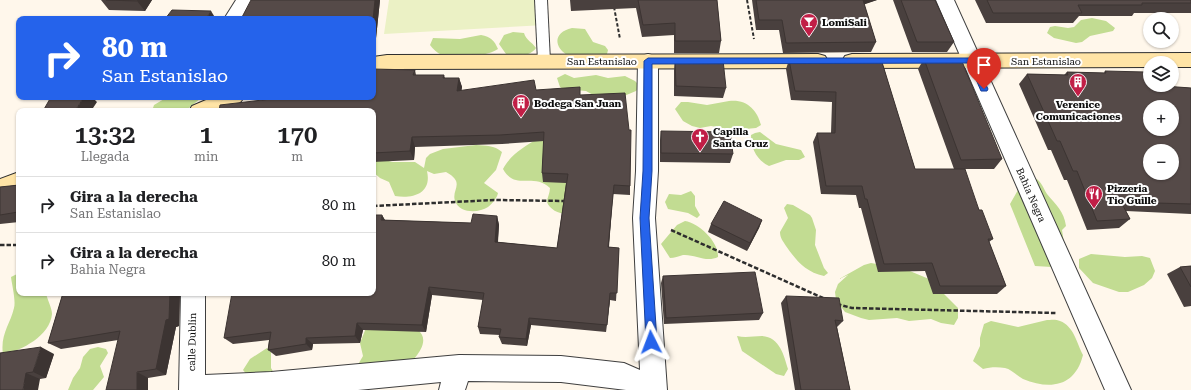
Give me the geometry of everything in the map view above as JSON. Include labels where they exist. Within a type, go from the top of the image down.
[{"type":"main road","name":"San Estanislao","points":[[376,64],[387,62],[544,61],[1191,60]]},
{"type":"main road","points":[[205,108],[223,100]]},
{"type":"main road","points":[[0,188],[16,182]]},
{"type":"street","points":[[235,16],[245,0]]},
{"type":"street","name":"Bahia Negra","points":[[945,0],[1118,390]]},
{"type":"street","points":[[192,390],[271,385],[455,379],[561,369],[624,376],[654,389],[644,218],[647,171],[648,61]]},
{"type":"street","name":"calle Dublin","points":[[192,390],[193,296]]},
{"type":"lane","points":[[541,0],[544,61]]},
{"type":"path","points":[[613,0],[622,52],[648,61]]},
{"type":"path","points":[[747,0],[758,61]]},
{"type":"path","points":[[376,206],[529,199],[574,202]]},
{"type":"path","points":[[644,218],[830,301]]},
{"type":"path","points":[[0,245],[16,245]]},
{"type":"path","points":[[836,304],[852,308],[1084,314]]},
{"type":"green space","points":[[389,0],[544,0],[545,25],[384,34]]},
{"type":"green space","points":[[1092,18],[1106,21],[1115,28],[1113,31],[1090,36],[1082,42],[1076,43],[1054,38],[1047,33],[1050,27],[1074,27],[1081,20]]},
{"type":"green space","points":[[572,28],[585,29],[593,42],[605,46],[608,50],[607,54],[604,57],[567,55],[559,48],[558,40],[562,33]]},
{"type":"green space","points":[[513,32],[524,33],[536,48],[530,53],[522,56],[506,54],[499,44],[504,35]]},
{"type":"green space","points":[[481,35],[492,39],[498,49],[493,52],[479,55],[448,56],[442,55],[435,51],[430,45],[433,38],[460,39]]},
{"type":"green space","points":[[565,74],[574,78],[596,75],[608,78],[625,76],[635,81],[640,86],[636,91],[624,96],[595,96],[586,91],[563,89],[560,87],[557,78]]},
{"type":"green space","points":[[162,100],[199,100],[189,108],[153,108],[154,105]]},
{"type":"green space","points":[[729,101],[741,102],[754,110],[761,125],[756,128],[734,130],[711,126],[700,128],[683,121],[675,109],[681,102],[707,105]]},
{"type":"green space","points":[[760,132],[776,144],[801,150],[805,157],[799,160],[786,160],[769,166],[765,164],[758,157],[752,145],[751,135]]},
{"type":"green space","points":[[537,139],[573,149],[566,214],[555,211],[548,205],[547,200],[550,188],[544,183],[513,179],[503,169],[513,156]]},
{"type":"green space","points":[[476,145],[493,147],[502,152],[496,170],[484,183],[498,193],[490,206],[480,210],[470,211],[457,205],[454,197],[457,183],[452,176],[446,172],[434,174],[427,171],[427,185],[424,189],[415,195],[402,197],[395,196],[389,182],[376,175],[376,157],[392,162],[415,162],[424,168],[426,158],[430,154],[443,149]]},
{"type":"green space","points":[[1022,176],[1035,178],[1039,181],[1047,194],[1059,208],[1065,221],[1066,226],[1062,230],[1064,243],[1052,267],[1035,266],[1010,204],[1018,190]]},
{"type":"green space","points":[[691,191],[695,196],[695,206],[700,215],[697,218],[688,213],[668,209],[665,202],[669,194],[681,195]]},
{"type":"green space","points":[[787,204],[793,205],[810,215],[812,218],[816,230],[815,245],[824,268],[828,273],[824,276],[811,272],[802,265],[793,256],[782,239],[780,232],[788,218],[784,208]]},
{"type":"green space","points":[[685,221],[696,225],[707,234],[715,245],[718,257],[714,259],[705,259],[683,255],[670,258],[661,244],[677,225]]},
{"type":"green space","points":[[1091,254],[1125,257],[1142,256],[1150,258],[1155,271],[1152,278],[1144,285],[1128,292],[1119,292],[1093,283],[1079,268],[1079,259]]},
{"type":"green space","points":[[871,263],[905,269],[929,279],[958,308],[958,318],[954,325],[941,323],[931,319],[909,321],[897,318],[869,320],[845,312],[836,300],[835,292],[838,284],[848,275],[839,279],[864,265]]},
{"type":"green space","points":[[16,274],[16,296],[47,296],[52,314],[46,329],[34,341],[18,350],[3,355],[2,348],[4,335],[14,305],[11,277]]},
{"type":"green space","points":[[1047,320],[1058,320],[1065,323],[1072,331],[1083,355],[1079,366],[1068,380],[1052,385],[1033,382],[1023,379],[1005,368],[994,367],[983,369],[973,361],[980,346],[980,338],[984,324],[991,321],[1018,327]]},
{"type":"green space","points":[[366,328],[417,329],[422,334],[422,345],[416,357],[393,382],[384,387],[368,388],[356,368],[363,356],[360,343]]},
{"type":"green space","points":[[737,336],[768,337],[777,343],[783,353],[788,369],[784,376],[776,374],[742,351]]},
{"type":"green space","points":[[98,347],[106,349],[108,353],[100,366],[104,377],[93,390],[68,390],[73,378],[80,368],[83,357],[90,349]]},
{"type":"green space","points":[[267,348],[271,352],[271,368],[284,390],[248,376],[243,370],[250,359]]},
{"type":"building","points":[[106,0],[138,0],[137,1]]},
{"type":"building","points":[[251,0],[375,0],[373,16],[243,16]]},
{"type":"building","points":[[638,0],[717,0],[721,41],[675,41],[675,23],[643,25]]},
{"type":"building","points":[[756,0],[863,0],[876,42],[786,43],[782,20],[759,20]]},
{"type":"building","points":[[901,0],[935,0],[954,42],[917,42]]},
{"type":"building","points":[[987,0],[1191,0],[1191,3],[1078,5],[1082,13],[993,13]]},
{"type":"building","points":[[172,10],[211,11],[208,16],[167,16]]},
{"type":"building","points":[[881,59],[915,169],[965,169],[979,210],[982,210],[993,239],[988,239],[1006,286],[940,286],[932,263],[884,264],[867,199],[865,199],[862,186],[826,186],[817,133],[835,133],[836,92],[795,91],[789,60]]},
{"type":"building","points":[[924,59],[961,59],[1002,159],[961,160]]},
{"type":"building","points":[[675,60],[723,60],[726,88],[676,86]]},
{"type":"building","points":[[376,69],[415,70],[413,75],[444,75],[443,78],[459,78],[457,91],[534,80],[536,90],[580,87],[580,95],[625,93],[629,130],[631,130],[630,186],[614,185],[608,247],[619,248],[617,293],[610,293],[607,325],[529,318],[526,339],[499,337],[501,329],[478,327],[484,293],[429,287],[422,325],[357,323],[355,336],[306,338],[306,344],[268,350],[271,332],[224,338],[231,296],[376,296],[376,215],[382,215],[381,220],[471,223],[473,214],[497,216],[495,242],[557,248],[568,174],[542,173],[544,132],[500,135],[412,137],[410,151],[376,153],[376,108],[220,108],[220,105],[262,100],[376,100]]},
{"type":"building","points":[[1067,72],[1143,72],[1143,92],[1179,92],[1179,87],[1191,88],[1191,204],[1121,202],[1130,219],[1097,221],[1077,171],[1073,171],[1060,141],[1057,141],[1027,74],[1068,75]]},
{"type":"building","points":[[49,100],[82,100],[77,108],[45,108]]},
{"type":"building","points":[[661,131],[730,132],[733,154],[661,153]]},
{"type":"building","points":[[16,185],[16,212],[0,215],[0,187]]},
{"type":"building","points":[[724,201],[762,220],[750,243],[711,224]]},
{"type":"building","points":[[1191,266],[1191,287],[1180,267]]},
{"type":"building","points":[[755,272],[763,313],[666,318],[663,276]]},
{"type":"building","points":[[62,296],[170,296],[169,319],[166,320],[156,369],[137,372],[137,390],[106,390],[120,331],[48,343]]},
{"type":"building","points":[[786,296],[839,298],[843,321],[835,320],[850,390],[801,390]]},
{"type":"building","points":[[41,347],[33,372],[26,373],[23,390],[0,390],[0,353]]},
{"type":"place","name":"LomiSali","points":[[809,37]]},
{"type":"place","name":"Verenice Comunicaciones","points":[[1078,97]]},
{"type":"place","name":"Bodega San Juan","points":[[521,118]]},
{"type":"place","name":"Capilla Santa Cruz","points":[[700,152]]},
{"type":"place","name":"Pizzeria Tio Guille","points":[[1094,209]]},
{"type":"route","points":[[651,342],[644,218],[646,206],[647,171],[648,61],[972,61],[984,89]]}]
